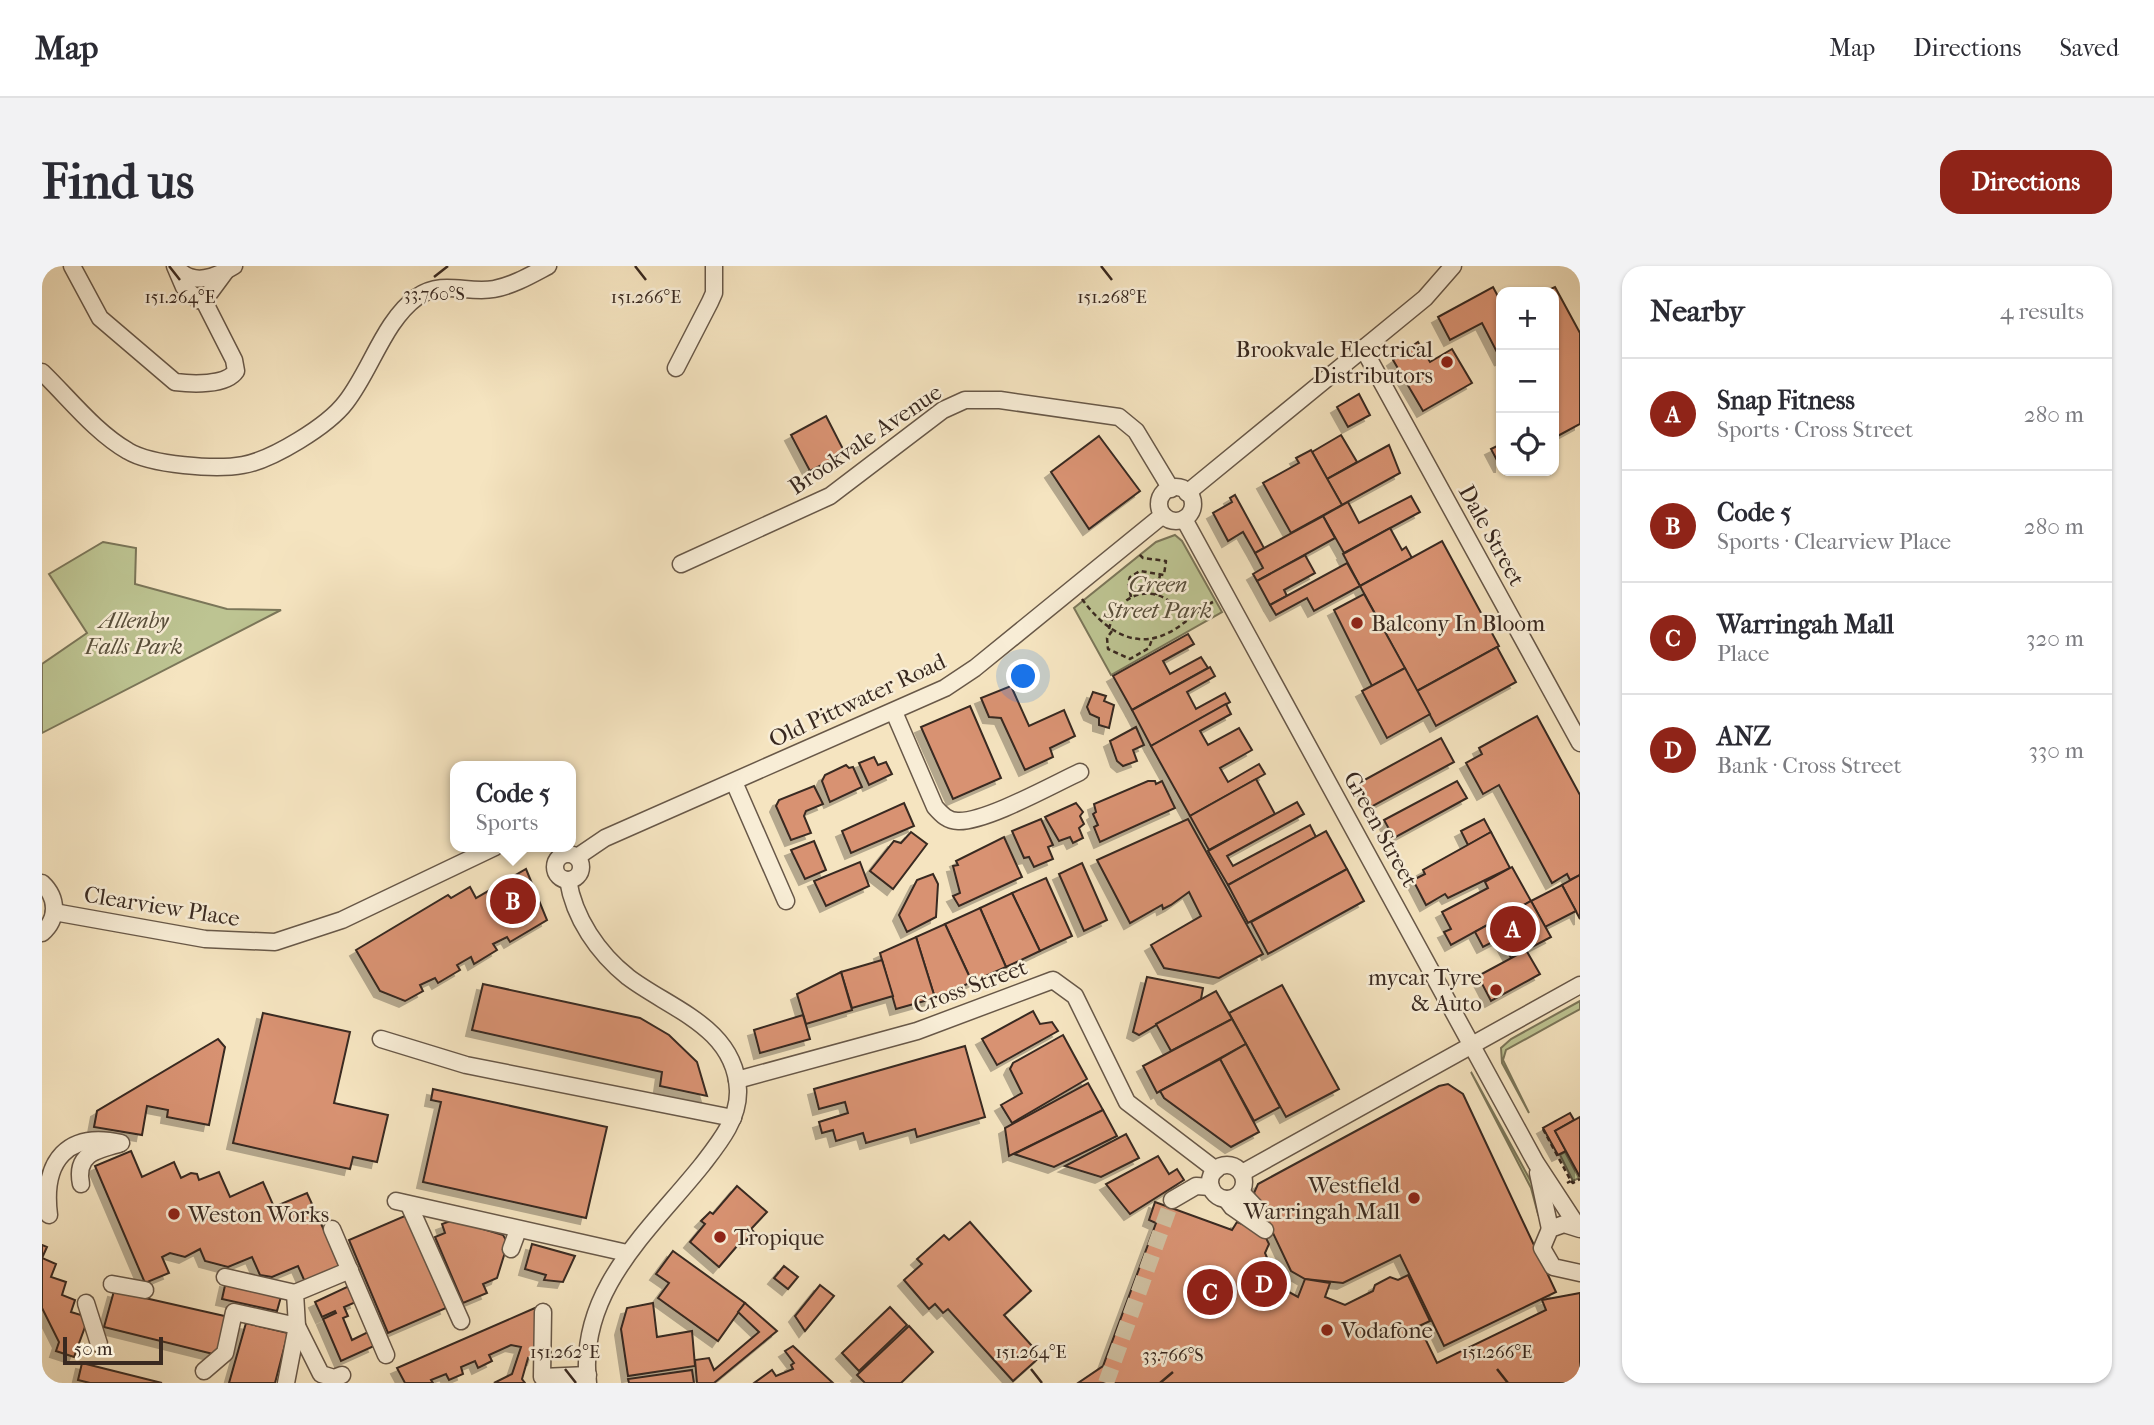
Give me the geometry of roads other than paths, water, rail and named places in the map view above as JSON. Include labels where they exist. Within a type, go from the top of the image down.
[{"type":"street","points":[[72,266],[100,318],[175,382],[221,380],[231,378],[236,371],[234,360],[203,299]]},
{"type":"street","points":[[175,266],[191,296],[198,300],[203,299],[229,269]]},
{"type":"street","points":[[175,266],[192,279],[229,269]]},
{"type":"street","points":[[42,372],[109,437],[130,453],[162,461],[241,465],[273,453],[336,413],[350,397],[402,311],[419,296],[447,286],[494,289],[521,281],[548,266]]},
{"type":"street","points":[[676,368],[714,292],[715,266]]},
{"type":"street","points":[[1187,493],[1425,298],[1453,266]]},
{"type":"street","name":"Dale Street","points":[[1363,348],[1580,743]]},
{"type":"street","name":"Brookvale Avenue","points":[[681,564],[812,506],[849,483],[943,410],[965,400],[1000,400],[1119,417],[1136,431],[1171,489]]},
{"type":"street","points":[[1171,489],[1187,493],[1192,506],[1184,519],[1172,521],[1163,515],[1160,500],[1171,489]]},
{"type":"street","name":"Old Pittwater Road","points":[[577,857],[605,838],[945,688],[975,668],[1163,515]]},
{"type":"street","name":"Green Street","points":[[1184,519],[1473,1044],[1536,1164],[1579,1228]]},
{"type":"street","points":[[894,712],[935,807],[943,816],[955,821],[980,817],[1080,772]]},
{"type":"street","points":[[734,782],[786,901]]},
{"type":"street","name":"Clearview Place","points":[[54,912],[205,939],[275,942],[342,920],[485,852]]},
{"type":"street","points":[[543,1312],[542,1380],[588,1379],[589,1339],[612,1275],[627,1252],[714,1149],[733,1118],[737,1080],[730,1057],[715,1036],[691,1017],[631,979],[600,949],[575,909],[568,880],[555,872],[552,852],[577,857],[581,864],[579,873],[568,880]]},
{"type":"street","name":"Clearview Place","points":[[42,883],[52,895],[54,912],[48,927],[42,933]]},
{"type":"street","name":"Cross Street","points":[[737,1080],[917,1031],[1052,980],[1075,996],[1127,1101],[1216,1170]]},
{"type":"street","points":[[1242,1173],[1580,985]]},
{"type":"street","points":[[381,1039],[466,1065],[733,1118]]},
{"type":"street","points":[[49,1214],[45,1179],[53,1163],[66,1150],[90,1139],[121,1143],[93,1151],[84,1158],[80,1167],[82,1184]]},
{"type":"street","name":"Green Street","points":[[1536,1164],[1549,1229],[1542,1248],[1545,1263],[1560,1270],[1576,1269]]},
{"type":"street","points":[[1211,1187],[1216,1170],[1229,1165],[1242,1173]]},
{"type":"street","points":[[1211,1187],[1232,1207],[1264,1222],[1241,1192],[1242,1173]]},
{"type":"street","points":[[1172,1200],[1196,1186],[1211,1187]]},
{"type":"street","points":[[1226,1199],[1241,1192]]},
{"type":"street","points":[[461,1321],[402,1203],[627,1252]]},
{"type":"street","points":[[1549,1229],[1564,1224],[1579,1228]]},
{"type":"street","points":[[332,1229],[386,1354]]},
{"type":"street","points":[[511,1249],[518,1230]]},
{"type":"street","points":[[225,1277],[295,1293],[350,1270]]},
{"type":"street","points":[[112,1284],[145,1290]]},
{"type":"street","points":[[286,1383],[298,1326],[295,1293]]},
{"type":"street","points":[[86,1303],[99,1344]]},
{"type":"street","points":[[204,1371],[225,1353],[234,1312],[298,1326]]},
{"type":"street","points":[[298,1326],[321,1374],[334,1378],[342,1375]]},
{"type":"tunnel","points":[[1106,1383],[1172,1200]]},
{"type":"place","name":"Brookvale Electrical Distributors","points":[[1447,362]]},
{"type":"place","name":"Balcony In Bloom","points":[[1357,623]]},
{"type":"place","name":"Code 5","points":[[513,901]]},
{"type":"place","name":"Snap Fitness","points":[[1513,929]]},
{"type":"place","name":"mycar Tyre & Auto","points":[[1496,990]]},
{"type":"place","name":"Westfield Warringah Mall","points":[[1414,1198]]},
{"type":"place","name":"Weston Works","points":[[174,1214]]},
{"type":"place","name":"Tropique","points":[[720,1237]]},
{"type":"place","name":"ANZ","points":[[1264,1284]]},
{"type":"place","name":"Warringah Mall","points":[[1210,1292]]},
{"type":"place","name":"Vodafone","points":[[1327,1330]]},
{"type":"park label","name":"Green Street Park","points":[[1158,597]]},
{"type":"park label","name":"Allenby Falls Park","points":[[134,633]]}]
